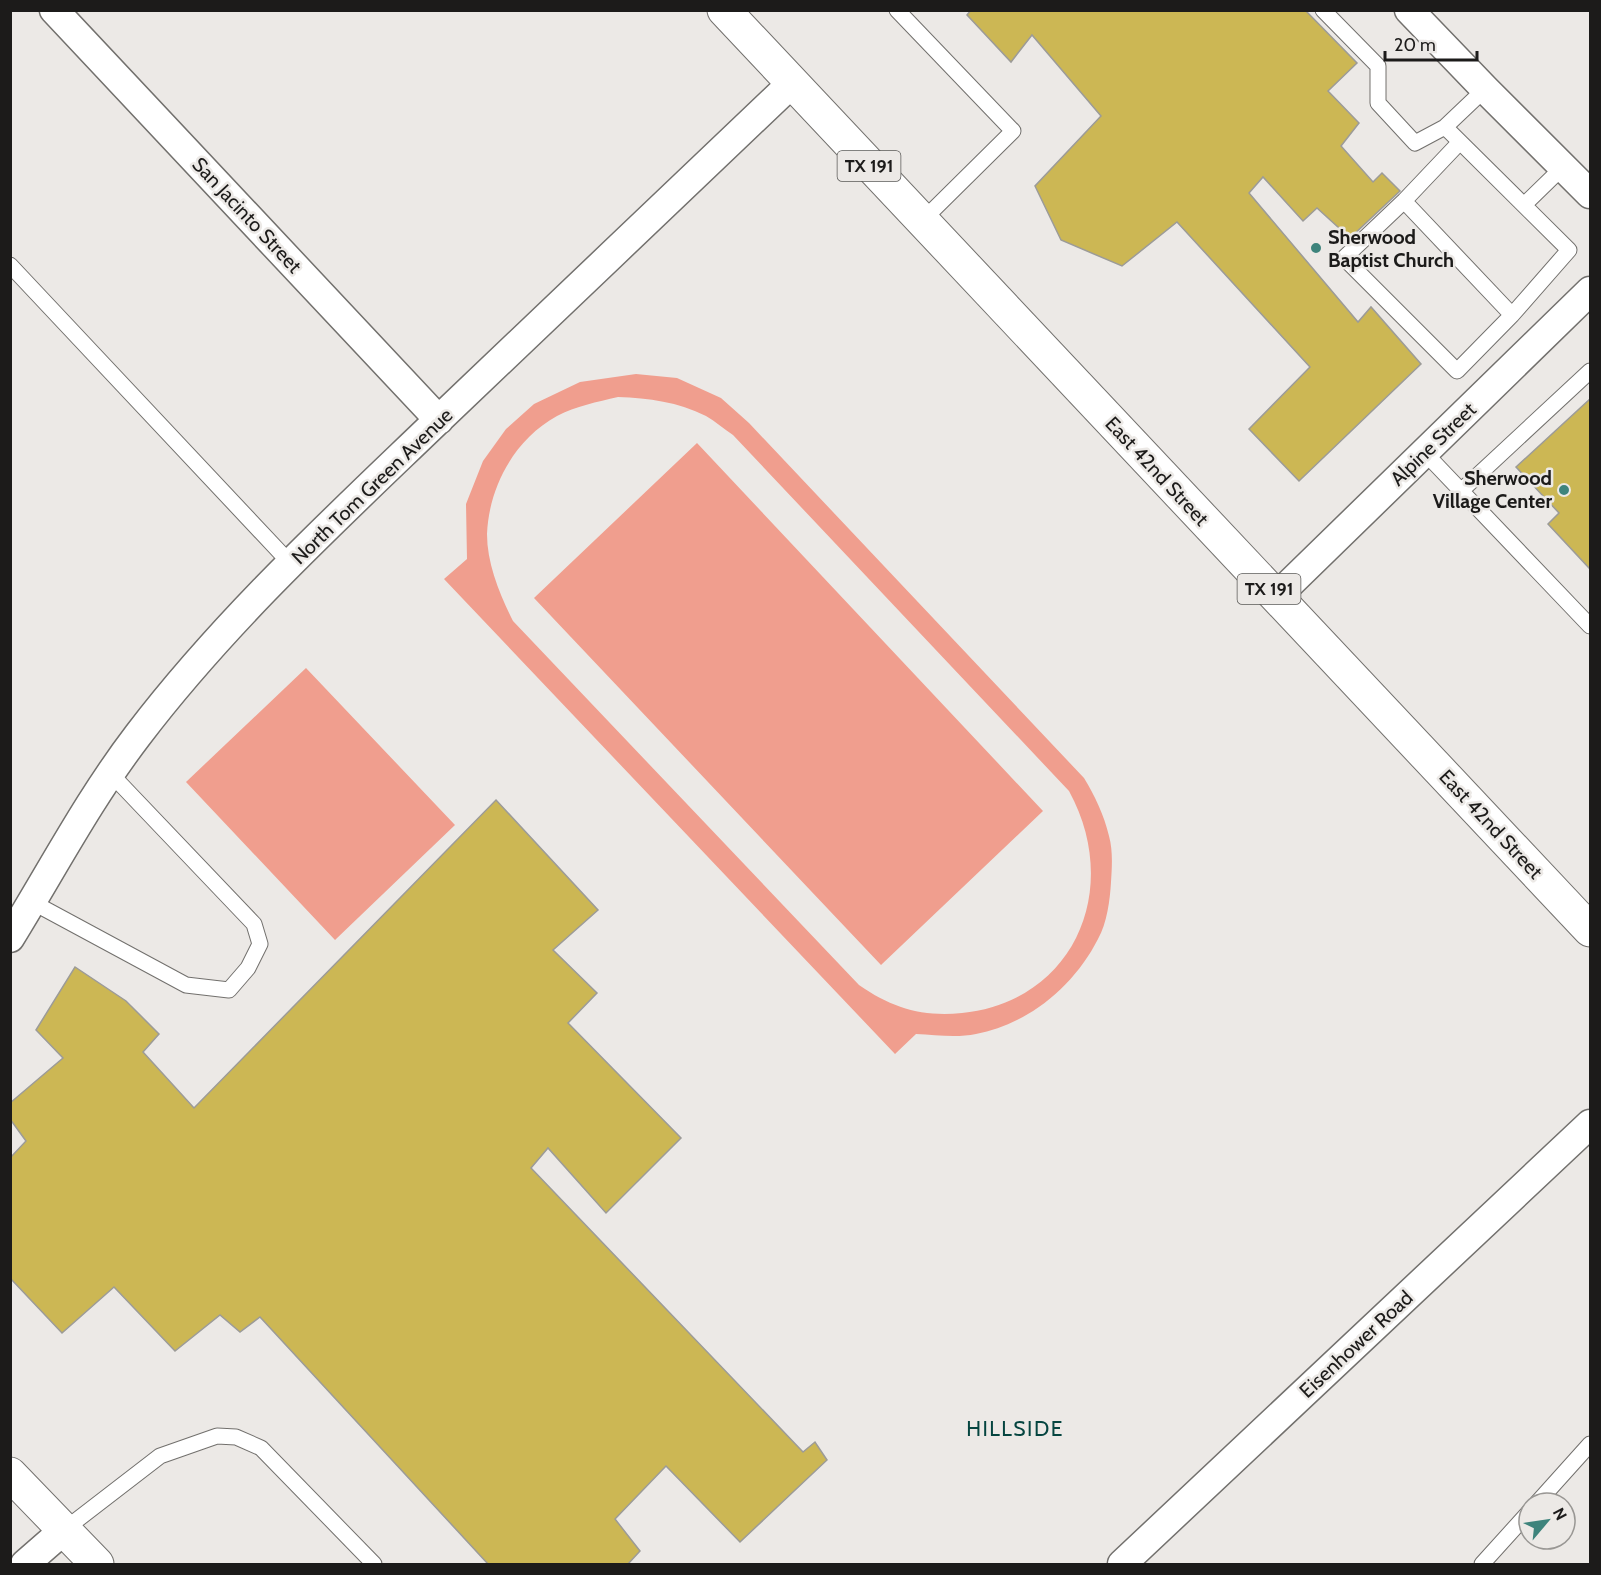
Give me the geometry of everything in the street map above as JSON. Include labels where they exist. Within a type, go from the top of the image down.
[{"type":"main road","name":"East 42nd Street","points":[[724,10],[1590,930]]},
{"type":"main road","points":[[10,1474],[97,1564]]},
{"type":"street","name":"San Jacinto Street","points":[[54,10],[439,420]]},
{"type":"street","points":[[1409,10],[1590,194]]},
{"type":"street","name":"North Tom Green Avenue","points":[[10,938],[82,815],[136,737],[219,640],[291,564],[439,420],[792,83]]},
{"type":"street","name":"Alpine Street","points":[[1276,597],[1590,291]]},
{"type":"street","name":"Eisenhower Road","points":[[1122,1564],[1590,1124]]},
{"type":"street","points":[[25,1564],[64,1530]]},
{"type":"lane","points":[[897,10],[1013,131],[922,221]]},
{"type":"lane","points":[[1323,10],[1378,66],[1378,103],[1414,143],[1445,127],[1485,89]]},
{"type":"lane","points":[[1445,127],[1569,250],[1512,315],[1457,371],[1344,258],[1404,201],[1459,143]]},
{"type":"lane","points":[[1524,206],[1563,167]]},
{"type":"lane","points":[[1404,201],[1512,315]]},
{"type":"lane","points":[[10,266],[291,564]]},
{"type":"lane","points":[[1462,490],[1590,371]]},
{"type":"lane","points":[[1425,453],[1590,626]]},
{"type":"lane","points":[[32,902],[186,985],[229,990],[248,968],[260,944],[254,924],[111,774]]},
{"type":"lane","points":[[64,1530],[160,1456],[217,1436],[236,1437],[261,1448],[374,1564]]},
{"type":"lane","points":[[1549,1491],[1590,1444]]},
{"type":"lane","points":[[1482,1564],[1517,1525]]},
{"type":"shaded area","points":[[636,374],[677,378],[721,398],[749,423],[1084,778],[1102,813],[1112,853],[1111,889],[1106,919],[1088,956],[1076,972],[1063,987],[1032,1012],[1014,1022],[976,1034],[954,1036],[916,1034],[895,1054],[444,579],[467,559],[466,504],[483,461],[506,429],[534,404],[580,382]],"holes":[[[618,397],[652,400],[685,407],[706,416],[733,435],[1069,791],[1084,828],[1091,864],[1088,900],[1078,934],[1060,963],[1034,987],[1002,1004],[962,1013],[934,1014],[908,1009],[883,1000],[859,985],[513,621],[503,601],[489,557],[487,534],[489,516],[499,482],[517,451],[542,426],[572,410]]]},
{"type":"shaded area","points":[[697,443],[1043,811],[881,965],[534,598]]},
{"type":"shaded area","points":[[306,668],[455,825],[335,940],[186,782]]},
{"type":"building","points":[[971,10],[1305,10],[1357,63],[1328,91],[1359,123],[1341,146],[1373,182],[1382,173],[1400,191],[1350,238],[1317,208],[1303,221],[1263,177],[1249,193],[1358,322],[1371,307],[1421,364],[1299,481],[1249,429],[1310,367],[1177,222],[1122,266],[1061,240],[1035,186],[1101,116],[1032,35],[1011,62],[967,15]]},
{"type":"building","name":"Sherwood Village Center","points":[[1590,399],[1590,569],[1548,524],[1559,513],[1516,467]]},
{"type":"building","points":[[496,800],[598,910],[553,950],[597,993],[568,1023],[681,1138],[606,1213],[548,1148],[531,1168],[803,1452],[815,1442],[827,1460],[740,1542],[666,1466],[615,1519],[640,1551],[628,1564],[488,1564],[260,1317],[240,1332],[220,1315],[175,1351],[114,1287],[62,1333],[10,1278],[10,1158],[26,1141],[10,1119],[10,1103],[63,1058],[36,1030],[75,967],[126,1001],[159,1034],[143,1052],[194,1108]]},
{"type":"place","name":"Sherwood Baptist Church","points":[[1316,248]]},
{"type":"place","name":"Sherwood Village Center","points":[[1564,490]]},
{"type":"district","name":"HILLSIDE","points":[[1015,1429]]}]
